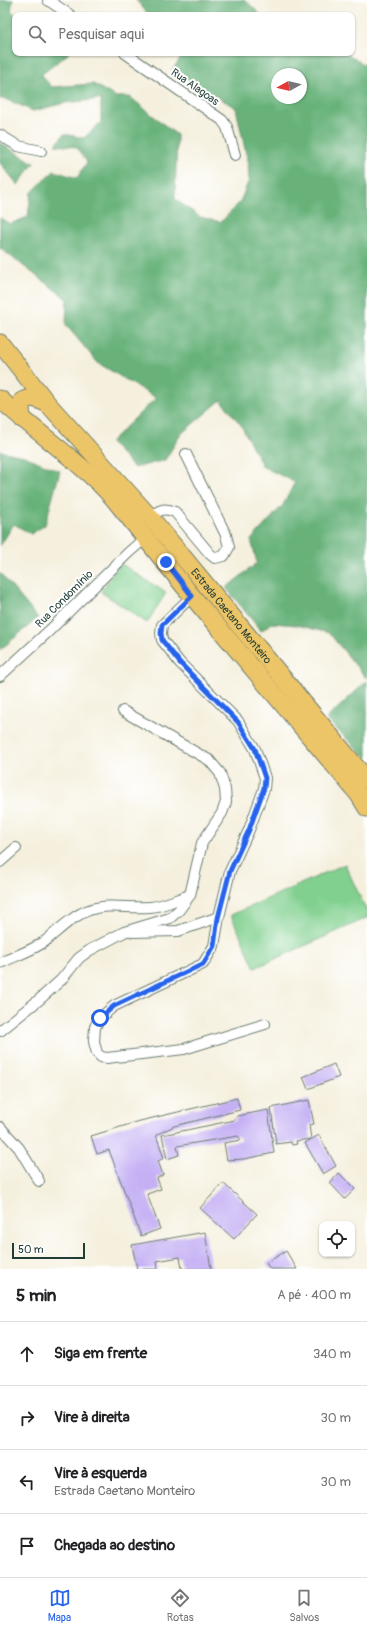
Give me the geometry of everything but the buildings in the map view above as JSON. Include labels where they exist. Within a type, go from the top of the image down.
[{"type":"main road","points":[[0,366],[3,357],[1,344]]},
{"type":"main road","name":"Estrada Caetano Monteiro","points":[[1,344],[48,404],[150,517],[367,780]]},
{"type":"main road","points":[[22,419],[22,401],[28,398],[34,398],[48,404]]},
{"type":"main road","name":"Estrada Caetano Monteiro","points":[[0,399],[22,419],[63,450],[102,486],[354,789],[367,808]]},
{"type":"street","points":[[48,0],[66,12]]},
{"type":"street","name":"Rua Alagoas","points":[[129,56],[222,120],[227,127],[234,155]]},
{"type":"street","points":[[0,135],[18,146],[42,151]]},
{"type":"street","points":[[150,517],[160,509],[168,509],[175,512],[210,554],[215,558],[224,556],[229,547],[226,535],[186,454]]},
{"type":"street","name":"Rua Condomínio","points":[[0,676],[145,538]]},
{"type":"street","points":[[192,596],[162,625],[162,640],[180,663],[238,722],[255,749],[265,778],[264,788],[259,804],[230,871],[218,918],[214,946],[203,964],[114,1006],[100,1018],[95,1027],[94,1042],[97,1053],[107,1058],[184,1049],[265,1024]]},
{"type":"street","points":[[0,1030],[40,999],[61,980],[79,958],[90,950],[124,932],[170,918],[179,910],[190,895],[202,843],[222,813],[226,802],[225,789],[220,773],[209,760],[123,711]]},
{"type":"street","points":[[0,862],[16,848]]},
{"type":"street","points":[[0,963],[32,949],[80,914],[91,909],[113,907],[149,907],[167,904],[179,898],[190,895]]},
{"type":"street","points":[[124,932],[178,931],[218,918]]},
{"type":"street","points":[[0,1127],[19,1148],[39,1181]]},
{"type":"green space","points":[[0,0],[13,0],[11,10],[13,12],[12,56],[65,56],[41,75],[52,87],[93,84],[116,97],[130,97],[177,135],[175,199],[200,217],[221,222],[240,202],[249,180],[248,163],[236,108],[172,70],[182,56],[350,56],[365,65],[367,59],[367,679],[329,633],[297,625],[272,623],[261,631],[226,588],[257,563],[251,540],[283,505],[295,482],[263,467],[241,425],[221,400],[181,434],[165,460],[134,468],[110,442],[156,398],[98,363],[66,325],[67,299],[0,248],[0,218],[10,224],[28,217],[31,193],[54,171],[77,178],[87,162],[76,147],[55,145],[64,134],[84,138],[101,122],[101,99],[65,103],[33,111],[6,99],[0,99]]},
{"type":"green space","points":[[136,0],[245,0],[258,12],[146,12]]},
{"type":"green space","points":[[0,143],[34,163],[18,185],[0,163]]},
{"type":"green space","points":[[0,451],[24,456],[60,471],[45,525],[31,534],[14,524],[0,546]]},
{"type":"green space","points":[[120,563],[166,593],[147,623],[101,592]]},
{"type":"green space","points":[[0,573],[38,618],[0,650]]},
{"type":"green space","points":[[367,681],[367,758],[326,719]]},
{"type":"green space","points":[[345,864],[367,912],[367,918],[255,968],[231,915]]},
{"type":"route","points":[[100,1018],[114,1006],[203,964],[214,946],[218,918],[230,871],[249,830],[264,788],[265,778],[255,749],[238,722],[180,663],[162,640],[162,625],[192,596],[166,562]]}]
